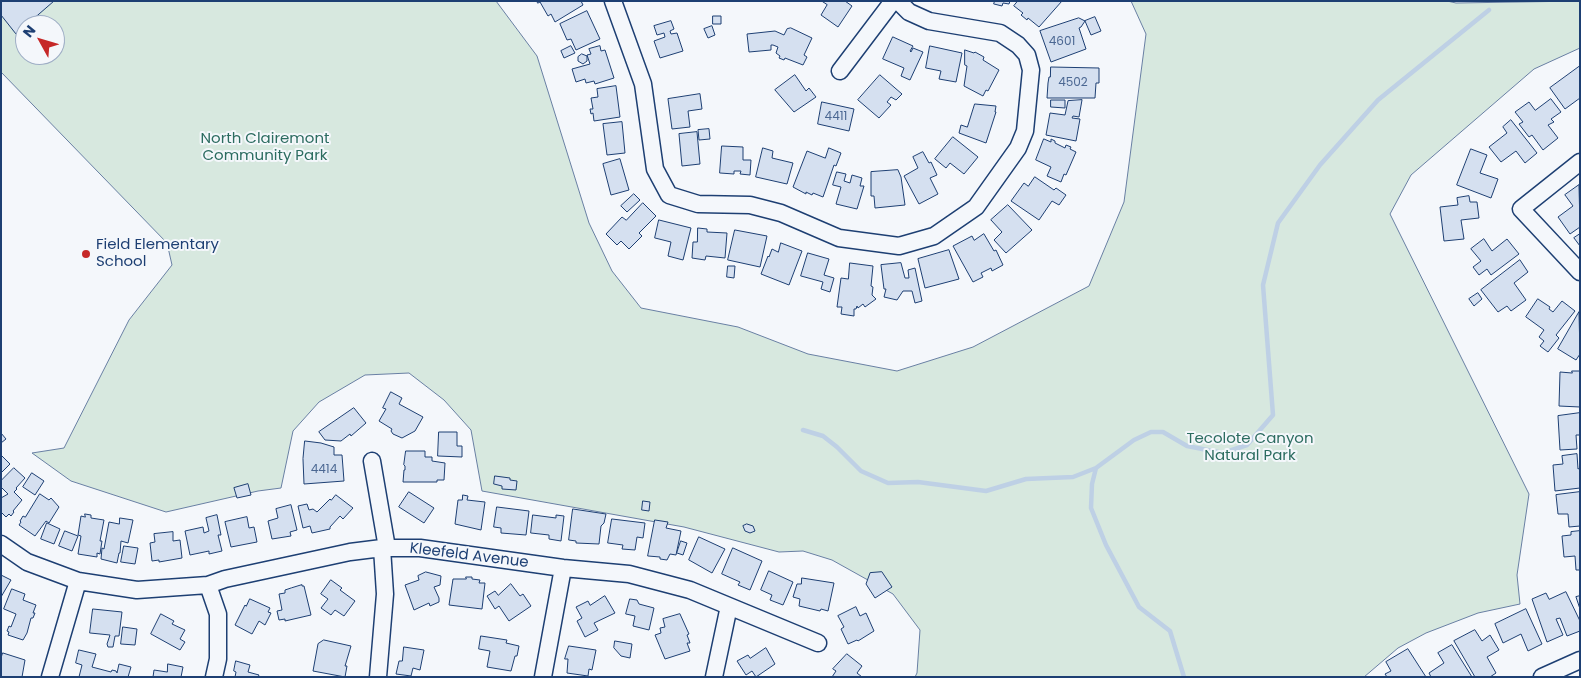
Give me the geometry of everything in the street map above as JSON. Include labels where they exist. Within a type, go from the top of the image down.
[{"type":"street","points":[[613,1],[643,84],[655,169],[669,195],[698,204],[750,205],[781,213],[839,238],[899,246],[934,236],[976,207],[1018,148],[1025,131],[1031,70],[1027,55],[1000,33],[929,21],[909,12],[898,1]]},
{"type":"street","points":[[840,71],[893,1]]},
{"type":"street","points":[[1580,162],[1521,209],[1580,272]]},
{"type":"street","points":[[372,461],[385,548],[386,594],[378,677]]},
{"type":"street","name":"Kleefeld Avenue","points":[[1,544],[28,562],[78,581],[138,590],[208,585],[225,579],[350,552],[385,548],[420,548],[563,568],[629,574],[690,590],[818,644]]},
{"type":"street","points":[[543,677],[563,568]]},
{"type":"street","points":[[50,677],[78,581]]},
{"type":"street","points":[[208,585],[218,614],[218,659],[214,677]]},
{"type":"street","points":[[714,677],[729,606]]},
{"type":"street","points":[[1542,677],[1580,660]]},
{"type":"green space","name":"Tecolote Canyon Natural Park","points":[[1,1],[496,1],[537,56],[589,223],[612,271],[641,308],[738,327],[808,354],[897,371],[973,347],[1089,286],[1124,202],[1146,34],[1131,1],[1447,1],[1456,3],[1580,1],[1580,48],[1534,69],[1411,175],[1390,214],[1529,494],[1517,575],[1520,604],[1478,613],[1426,633],[1398,648],[1364,677],[915,677],[917,673],[920,630],[893,594],[832,560],[803,551],[779,552],[684,527],[482,491],[471,430],[444,400],[409,373],[365,375],[319,402],[293,431],[281,488],[258,491],[166,512],[71,481],[32,453],[64,448],[129,320],[172,265],[167,243],[1,72]]},
{"type":"building","points":[[1,1],[54,1],[38,15],[15,15],[15,33],[1,15]]},
{"type":"building","points":[[537,1],[581,1],[583,5],[555,22],[551,14],[548,16],[540,2],[538,3]]},
{"type":"building","points":[[822,1],[845,1],[852,6],[838,27],[821,15],[827,5]]},
{"type":"building","points":[[995,1],[1010,1],[1009,4],[1003,3],[1002,6],[994,4]]},
{"type":"building","points":[[1018,1],[1062,1],[1039,27],[1021,15],[1023,13],[1014,6]]},
{"type":"building","points":[[587,11],[600,39],[576,50],[571,39],[567,40],[560,24]]},
{"type":"building","points":[[713,16],[721,16],[721,24],[713,24]]},
{"type":"building","points":[[1095,17],[1101,31],[1091,35],[1085,21]]},
{"type":"building","points":[[1079,18],[1085,21],[1079,28],[1086,49],[1051,62],[1040,31]]},
{"type":"building","points":[[671,21],[674,29],[670,31],[671,34],[677,33],[683,51],[660,58],[654,41],[665,37],[664,33],[657,35],[654,26]]},
{"type":"building","points":[[712,26],[715,35],[708,38],[704,29]]},
{"type":"building","points":[[791,28],[812,38],[804,55],[807,57],[803,65],[785,58],[784,60],[779,58],[780,56],[776,53],[778,47],[773,45],[771,45],[771,50],[749,52],[747,34],[775,31],[784,35],[787,29]]},
{"type":"building","points":[[893,37],[913,46],[911,52],[913,48],[923,52],[910,80],[901,76],[904,68],[883,59]]},
{"type":"building","points":[[571,46],[575,53],[564,58],[561,51]]},
{"type":"building","points":[[600,46],[601,51],[605,50],[614,78],[595,84],[594,81],[586,83],[585,79],[576,82],[572,69],[590,64],[587,55],[591,54],[589,49]]},
{"type":"building","points":[[930,46],[962,53],[956,82],[939,79],[941,71],[926,68]]},
{"type":"building","points":[[965,50],[975,52],[984,57],[983,60],[999,70],[988,91],[986,90],[983,96],[964,86],[967,66],[965,65]]},
{"type":"building","points":[[582,54],[587,56],[587,61],[583,64],[578,61],[578,57]]},
{"type":"building","points":[[1580,66],[1580,98],[1565,109],[1550,88]]},
{"type":"building","points":[[1051,67],[1099,68],[1099,83],[1096,83],[1095,98],[1047,98]]},
{"type":"building","points":[[795,75],[806,91],[809,88],[816,97],[794,112],[775,90]]},
{"type":"building","points":[[880,75],[902,94],[896,100],[891,97],[887,102],[891,105],[879,118],[858,100]]},
{"type":"building","points":[[616,86],[620,117],[594,121],[593,113],[591,114],[590,109],[593,109],[591,98],[598,97],[597,89]]},
{"type":"building","points":[[700,94],[702,109],[688,111],[690,127],[672,129],[668,99]]},
{"type":"building","points":[[1551,99],[1561,112],[1551,119],[1554,122],[1548,125],[1558,138],[1543,150],[1532,135],[1529,137],[1519,124],[1523,122],[1515,112],[1529,102],[1535,110]]},
{"type":"building","points":[[1051,100],[1065,100],[1065,108],[1051,107]]},
{"type":"building","points":[[1082,100],[1079,117],[1073,116],[1072,118],[1080,119],[1076,141],[1046,135],[1050,113],[1065,115],[1068,101]]},
{"type":"building","points":[[822,102],[854,109],[849,131],[818,124]]},
{"type":"building","points":[[975,104],[996,106],[996,112],[986,143],[959,133],[961,125],[967,127]]},
{"type":"building","points":[[1511,120],[1537,153],[1525,163],[1516,151],[1501,162],[1489,147],[1507,133],[1503,127]]},
{"type":"building","points":[[622,122],[625,153],[607,155],[603,124]]},
{"type":"building","points":[[709,129],[710,139],[699,140],[698,130]]},
{"type":"building","points":[[697,132],[700,164],[682,166],[679,134]]},
{"type":"building","points":[[953,137],[978,157],[964,174],[950,163],[946,168],[935,159]]},
{"type":"building","points":[[1044,139],[1051,142],[1051,139],[1065,148],[1066,145],[1071,147],[1070,149],[1076,152],[1061,182],[1047,176],[1051,167],[1036,160]]},
{"type":"building","points":[[722,146],[743,147],[743,160],[751,160],[750,175],[740,174],[741,171],[734,171],[734,174],[720,173]]},
{"type":"building","points":[[763,148],[773,151],[772,158],[793,163],[787,184],[756,177]]},
{"type":"building","points":[[829,148],[841,153],[836,166],[834,165],[823,197],[813,193],[812,195],[806,192],[806,194],[793,187],[807,151],[825,158]]},
{"type":"building","points":[[1471,149],[1487,155],[1480,173],[1498,179],[1491,198],[1457,185]]},
{"type":"building","points":[[923,152],[929,163],[931,162],[937,175],[930,178],[938,194],[919,204],[904,176],[918,168],[913,157]]},
{"type":"building","points":[[620,159],[629,190],[611,195],[603,164]]},
{"type":"building","points":[[898,170],[901,177],[905,205],[875,208],[874,196],[871,196],[871,172]]},
{"type":"building","points":[[837,172],[846,174],[844,181],[850,183],[852,175],[862,178],[860,186],[864,186],[857,209],[836,204],[841,187],[833,185]]},
{"type":"building","points":[[1035,177],[1054,190],[1056,188],[1066,195],[1059,205],[1052,201],[1039,220],[1011,201],[1024,183],[1028,186]]},
{"type":"building","points":[[1579,185],[1580,227],[1570,234],[1558,217],[1573,206],[1565,195]]},
{"type":"building","points":[[634,194],[640,200],[627,212],[621,206]]},
{"type":"building","points":[[1469,196],[1470,202],[1477,202],[1479,218],[1461,220],[1464,239],[1444,241],[1440,207],[1458,205],[1457,198]]},
{"type":"building","points":[[643,203],[656,216],[639,233],[642,236],[629,249],[621,241],[617,245],[606,234],[622,217],[626,220]]},
{"type":"building","points":[[1008,205],[1032,230],[1006,253],[994,240],[1002,232],[991,220]]},
{"type":"building","points":[[659,220],[691,228],[683,260],[668,256],[671,242],[655,238]]},
{"type":"building","points":[[698,228],[707,229],[707,232],[727,233],[725,258],[706,256],[705,260],[692,258],[693,242],[697,242]]},
{"type":"building","points":[[735,230],[767,236],[760,267],[728,260]]},
{"type":"building","points":[[984,234],[994,251],[996,250],[1003,265],[992,271],[991,268],[981,273],[983,277],[973,282],[953,246],[972,236],[974,240]]},
{"type":"building","points":[[1580,234],[1580,246],[1574,238]]},
{"type":"building","points":[[1484,239],[1492,251],[1507,239],[1519,254],[1491,275],[1487,269],[1479,275],[1473,267],[1481,261],[1471,249]]},
{"type":"building","points":[[781,243],[802,251],[789,285],[761,274],[772,249],[778,252]]},
{"type":"building","points":[[949,250],[959,279],[925,288],[918,259]]},
{"type":"building","points":[[808,253],[829,259],[824,275],[834,278],[830,292],[821,289],[823,282],[801,276]]},
{"type":"building","points":[[1520,260],[1528,272],[1514,283],[1526,300],[1511,311],[1507,306],[1498,312],[1481,290]]},
{"type":"building","points":[[850,263],[873,266],[871,286],[873,287],[872,295],[876,299],[865,307],[863,304],[858,308],[857,306],[854,309],[854,316],[841,314],[842,307],[837,307],[841,278],[848,279]]},
{"type":"building","points":[[901,263],[905,278],[909,278],[908,270],[915,268],[922,301],[915,303],[912,291],[903,291],[897,300],[884,297],[886,289],[884,289],[881,265]]},
{"type":"building","points":[[728,266],[735,266],[734,278],[727,277]]},
{"type":"building","points":[[1478,293],[1482,299],[1474,306],[1469,299]]},
{"type":"building","points":[[1538,299],[1550,307],[1549,309],[1553,312],[1562,301],[1575,311],[1556,335],[1559,338],[1548,352],[1540,346],[1544,341],[1539,337],[1544,330],[1526,317]]},
{"type":"building","points":[[1579,312],[1580,354],[1576,360],[1558,349]]},
{"type":"building","points":[[1572,371],[1580,371],[1580,407],[1559,406],[1560,372],[1572,373]]},
{"type":"building","points":[[391,392],[402,398],[399,404],[423,417],[415,431],[402,438],[393,434],[392,429],[379,421],[386,409],[383,408]]},
{"type":"building","points":[[354,408],[366,423],[351,436],[350,434],[341,441],[325,440],[319,432]]},
{"type":"building","points":[[1580,413],[1580,435],[1576,435],[1577,449],[1560,450],[1558,416]]},
{"type":"building","points":[[439,432],[457,432],[457,446],[462,446],[462,457],[438,456]]},
{"type":"building","points":[[1,433],[6,439],[1,443]]},
{"type":"building","points":[[305,441],[334,447],[334,455],[342,455],[344,481],[304,484],[303,459]]},
{"type":"building","points":[[406,451],[425,451],[425,457],[432,457],[432,461],[445,463],[444,480],[437,480],[437,482],[403,482]]},
{"type":"building","points":[[1577,454],[1578,469],[1580,468],[1580,488],[1555,491],[1553,465],[1563,464],[1562,456]]},
{"type":"building","points":[[1,455],[10,464],[1,473]]},
{"type":"building","points":[[14,468],[25,478],[14,492],[22,500],[11,516],[9,514],[6,517],[1,512],[1,498],[8,494],[1,487],[1,481]]},
{"type":"building","points":[[32,473],[44,481],[35,495],[23,487]]},
{"type":"building","points":[[495,476],[517,481],[516,490],[502,489],[502,486],[494,484]]},
{"type":"building","points":[[248,484],[251,495],[237,498],[234,488]]},
{"type":"building","points":[[409,492],[434,508],[424,523],[399,507]]},
{"type":"building","points":[[1580,492],[1580,526],[1569,527],[1568,514],[1558,514],[1556,495]]},
{"type":"building","points":[[40,494],[49,500],[51,498],[59,507],[49,523],[46,521],[35,536],[19,525],[23,516],[25,517]]},
{"type":"building","points":[[336,495],[353,508],[343,519],[340,516],[330,529],[312,533],[310,526],[303,528],[298,506],[307,504],[309,510],[313,509],[317,512]]},
{"type":"building","points":[[463,495],[468,496],[467,500],[485,502],[481,530],[455,524],[458,500],[462,500]]},
{"type":"building","points":[[643,501],[650,502],[649,511],[642,510]]},
{"type":"building","points":[[291,505],[297,530],[290,532],[291,536],[272,539],[268,521],[278,518],[276,509]]},
{"type":"building","points":[[497,507],[529,511],[526,535],[501,533],[501,528],[494,527]]},
{"type":"building","points":[[573,509],[606,514],[604,523],[601,526],[599,544],[576,543],[576,541],[569,540]]},
{"type":"building","points":[[85,514],[91,515],[91,518],[104,520],[100,541],[102,541],[100,554],[97,553],[97,557],[78,554],[81,536],[78,535],[81,516],[85,517]]},
{"type":"building","points":[[217,515],[221,535],[218,535],[222,551],[209,554],[209,551],[190,555],[185,531],[203,527],[204,533],[209,531],[206,518]]},
{"type":"building","points":[[533,515],[556,518],[556,515],[564,516],[561,541],[549,539],[549,535],[531,533]]},
{"type":"building","points":[[247,517],[249,528],[254,527],[257,542],[231,547],[225,522]]},
{"type":"building","points":[[120,518],[133,520],[128,543],[121,541],[117,563],[101,559],[109,522],[119,524]]},
{"type":"building","points":[[612,519],[645,523],[643,538],[637,537],[635,550],[622,549],[623,545],[608,543]]},
{"type":"building","points":[[655,520],[668,522],[666,528],[681,531],[676,555],[670,554],[667,560],[648,556]]},
{"type":"building","points":[[47,523],[60,529],[54,544],[41,539]]},
{"type":"building","points":[[747,524],[753,526],[755,531],[750,533],[745,531],[743,526]]},
{"type":"building","points":[[65,531],[78,536],[72,551],[59,546]]},
{"type":"building","points":[[1580,531],[1580,570],[1576,570],[1575,556],[1564,557],[1562,536]]},
{"type":"building","points":[[173,532],[173,541],[180,540],[182,558],[159,562],[159,560],[152,561],[150,543],[155,542],[154,534]]},
{"type":"building","points":[[699,537],[725,549],[712,573],[689,560]]},
{"type":"building","points":[[681,541],[687,543],[683,555],[677,553]]},
{"type":"building","points":[[124,546],[138,548],[135,564],[121,562]]},
{"type":"building","points":[[733,548],[762,561],[750,590],[738,585],[740,582],[722,574]]},
{"type":"building","points":[[769,571],[793,582],[783,605],[770,600],[772,595],[761,590]]},
{"type":"building","points":[[426,572],[441,576],[440,585],[434,587],[439,602],[430,606],[429,603],[414,610],[405,585],[419,580],[418,576]]},
{"type":"building","points":[[882,572],[892,587],[875,598],[866,584],[870,573]]},
{"type":"building","points":[[1,575],[11,580],[1,597]]},
{"type":"building","points":[[466,577],[480,580],[479,583],[485,583],[482,609],[449,605],[453,579],[466,579]]},
{"type":"building","points":[[802,578],[834,583],[828,611],[799,606],[800,599],[793,597],[797,584],[801,584]]},
{"type":"building","points":[[331,580],[342,588],[340,590],[355,601],[344,616],[335,610],[331,615],[321,608],[328,599],[321,594]]},
{"type":"building","points":[[511,584],[520,596],[523,594],[531,606],[509,621],[499,606],[495,609],[487,596],[495,591],[498,595]]},
{"type":"building","points":[[304,586],[311,615],[285,621],[285,619],[279,620],[277,611],[282,610],[279,594],[285,593],[285,590]]},
{"type":"building","points":[[12,589],[25,594],[23,600],[36,605],[33,613],[35,613],[33,618],[31,618],[23,640],[8,635],[9,632],[7,631],[9,626],[11,627],[16,614],[4,609]]},
{"type":"building","points":[[1566,592],[1580,621],[1580,631],[1567,636],[1560,618],[1556,619],[1563,635],[1547,642],[1532,599],[1546,593],[1549,599]]},
{"type":"building","points":[[605,596],[615,613],[594,623],[598,630],[585,637],[577,621],[582,618],[576,607],[588,601],[590,605]]},
{"type":"building","points":[[1580,596],[1580,609],[1576,597]]},
{"type":"building","points":[[250,599],[270,608],[268,612],[271,613],[265,625],[259,621],[252,634],[235,625]]},
{"type":"building","points":[[630,599],[637,600],[639,604],[654,608],[649,630],[633,626],[635,616],[626,614]]},
{"type":"building","points":[[856,607],[860,616],[866,613],[874,631],[858,641],[848,644],[841,629],[844,627],[838,616]]},
{"type":"building","points":[[93,609],[122,612],[119,636],[115,636],[113,647],[108,647],[107,644],[110,635],[90,633]]},
{"type":"building","points":[[1526,609],[1542,644],[1528,651],[1521,634],[1503,643],[1495,624]]},
{"type":"building","points":[[161,614],[174,621],[172,624],[185,630],[180,639],[185,642],[180,650],[151,634]]},
{"type":"building","points":[[680,614],[689,634],[687,635],[690,643],[687,643],[690,651],[665,659],[655,635],[661,633],[660,628],[665,627],[663,619]]},
{"type":"building","points":[[123,627],[137,629],[135,645],[121,644]]},
{"type":"building","points":[[1475,630],[1482,641],[1490,635],[1499,650],[1487,657],[1496,673],[1490,677],[1475,677],[1454,641]]},
{"type":"building","points":[[481,636],[507,640],[506,643],[519,646],[511,671],[487,667],[490,651],[479,649]]},
{"type":"building","points":[[324,640],[351,646],[345,666],[347,666],[345,677],[313,671],[318,644]]},
{"type":"building","points":[[615,641],[632,644],[630,658],[621,656],[614,648]]},
{"type":"building","points":[[1452,645],[1472,677],[1431,677],[1429,673],[1444,663],[1438,653]]},
{"type":"building","points":[[569,646],[596,650],[592,670],[589,669],[588,676],[567,673],[568,659],[565,659]]},
{"type":"building","points":[[404,647],[424,650],[420,670],[413,668],[411,676],[396,674],[399,661],[402,661]]},
{"type":"building","points":[[766,648],[775,664],[756,677],[752,671],[746,675],[737,661],[748,655],[750,658]]},
{"type":"building","points":[[1408,649],[1426,677],[1387,677],[1385,674],[1391,671],[1386,662]]},
{"type":"building","points":[[79,650],[96,654],[92,667],[111,672],[112,670],[117,673],[119,664],[131,667],[128,677],[79,677],[82,665],[76,663]]},
{"type":"building","points":[[3,653],[25,660],[22,677],[1,677],[1,658]]},
{"type":"building","points":[[847,654],[862,666],[857,673],[862,677],[832,677],[836,671],[833,669]]},
{"type":"building","points":[[236,661],[250,665],[248,672],[259,675],[258,677],[235,677]]},
{"type":"building","points":[[168,664],[183,667],[181,677],[153,677],[154,670],[167,672]]},
{"type":"waterway","points":[[1184,677],[1170,631],[1139,607],[1106,545],[1091,508],[1092,484],[1096,468],[1134,440],[1151,432],[1163,432],[1187,446],[1223,453],[1247,445],[1273,415],[1263,285],[1278,223],[1320,165],[1378,100],[1489,10]]},
{"type":"waterway","points":[[803,430],[823,436],[861,471],[888,483],[918,482],[986,491],[1026,479],[1073,477],[1096,468]]},
{"type":"place","name":"Field Elementary School","points":[[86,254]]},
{"type":"park label","name":"North Clairemont Community Park","points":[[265,148]]}]
